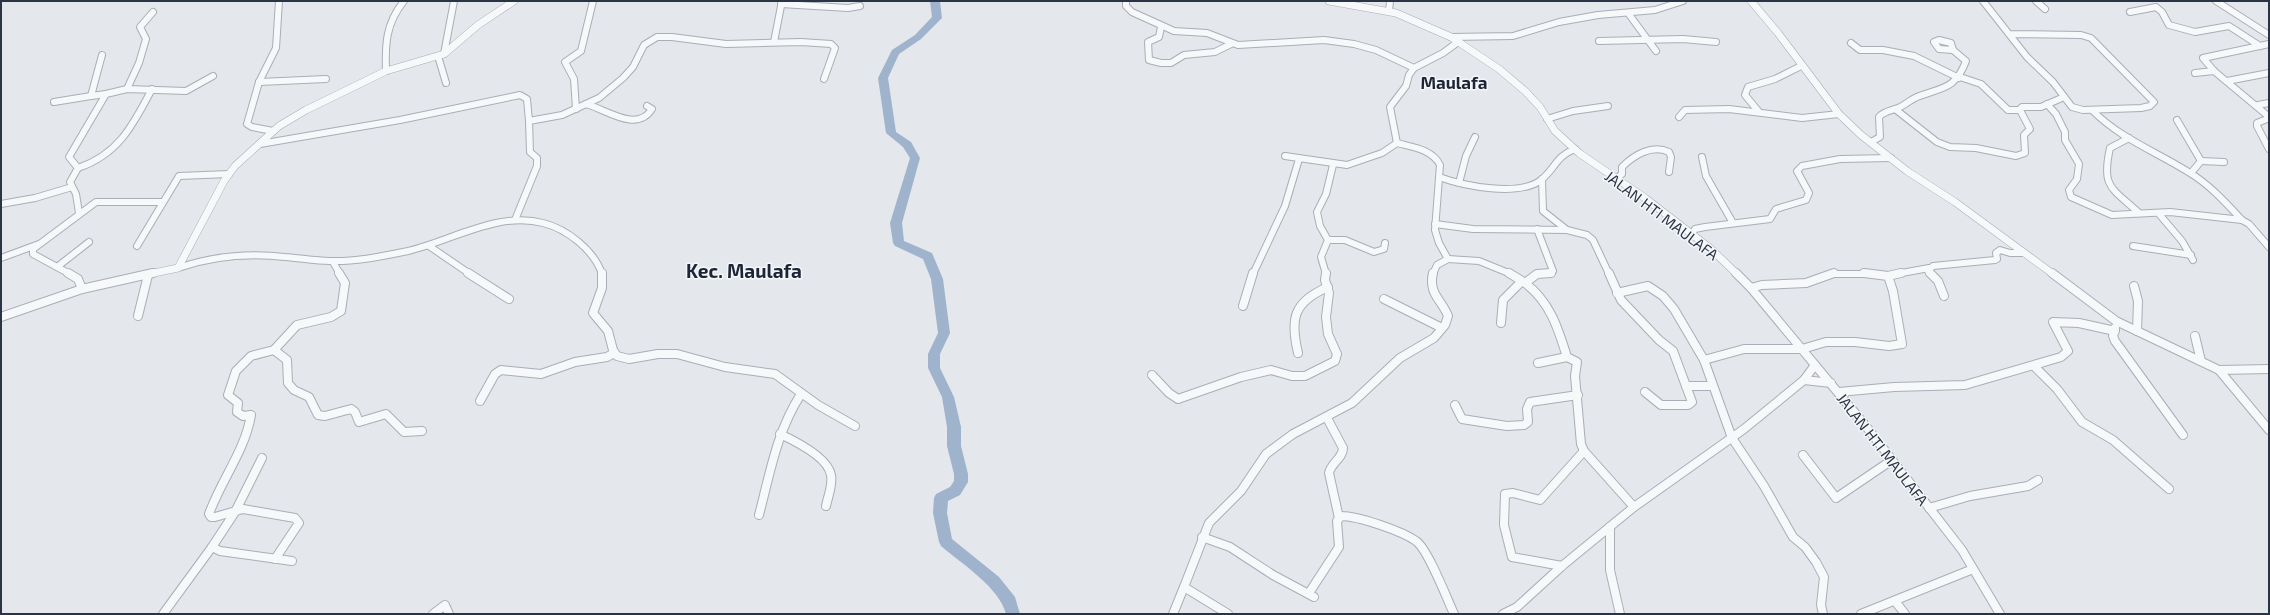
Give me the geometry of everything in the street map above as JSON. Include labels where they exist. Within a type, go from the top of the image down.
[{"type":"street","points":[[274,131],[252,127],[247,124],[259,82],[274,54],[277,40],[279,1]]},
{"type":"street","points":[[386,71],[385,39],[388,25],[404,1]]},
{"type":"street","points":[[446,83],[441,55],[454,1]]},
{"type":"street","points":[[178,268],[217,191],[228,174],[274,131],[306,110],[386,71],[441,55],[478,25],[514,1]]},
{"type":"street","points":[[576,109],[574,79],[565,62],[581,51],[585,28],[593,1]]},
{"type":"street","points":[[1126,1],[1126,6],[1132,12],[1161,27],[1174,31],[1207,34],[1231,44],[1248,45],[1324,40],[1354,44],[1376,50],[1414,68]]},
{"type":"street","name":"JALAN HTI MAULAFA","points":[[1329,1],[1350,3],[1402,15],[1454,40],[1515,82],[1536,101],[1555,131],[1575,149],[1692,234],[1751,288],[1839,392],[1962,550],[2000,614]]},
{"type":"street","points":[[1389,11],[1390,1]]},
{"type":"street","points":[[1397,143],[1390,107],[1406,86],[1409,76],[1414,68],[1439,55],[1454,40],[1505,38],[1559,22],[1598,14],[1628,13],[1667,8],[1683,1]]},
{"type":"street","points":[[1751,1],[1778,33],[1801,66],[1839,114],[1871,142],[2116,322],[2219,370],[2269,430]]},
{"type":"street","points":[[1983,1],[2009,34],[2027,56],[2053,82],[2074,108],[2093,111],[2141,108],[2150,106],[2154,102],[2091,38],[2081,35],[2009,34]]},
{"type":"street","points":[[2036,1],[2045,9]]},
{"type":"street","points":[[2216,1],[2269,35]]},
{"type":"street","points":[[774,42],[782,2],[848,8],[860,6]]},
{"type":"street","points":[[2130,12],[2156,7],[2162,12],[2169,25],[2194,32],[2229,26],[2260,46]]},
{"type":"street","points":[[128,89],[139,63],[146,39],[140,27],[153,12]]},
{"type":"street","points":[[1628,13],[1656,51]]},
{"type":"street","points":[[1161,27],[1159,37],[1148,42],[1149,60],[1153,62],[1173,63],[1185,55],[1219,52],[1226,49],[1231,44]]},
{"type":"street","points":[[529,121],[562,115],[586,104],[604,93],[625,77],[636,64],[643,46],[652,38],[670,37],[749,45],[802,41],[834,45],[834,56],[824,79]]},
{"type":"street","points":[[1599,41],[1694,39],[1716,42]]},
{"type":"street","points":[[1852,43],[1860,50],[1883,50],[1914,56],[1959,77],[1976,80],[1993,93],[2008,110],[2020,110],[2022,107],[2041,107],[2064,97]]},
{"type":"street","points":[[2269,44],[2203,58],[2214,70],[2258,105],[2268,116],[2267,119],[2257,123],[2257,126],[2265,138],[2265,144],[2269,149]]},
{"type":"street","points":[[1871,142],[1880,137],[1879,117],[1881,114],[1895,110],[1918,97],[1947,88],[1959,77],[1966,61],[1953,50]]},
{"type":"street","points":[[91,96],[102,55]]},
{"type":"street","points":[[1759,112],[1745,95],[1748,87],[1775,79],[1801,66]]},
{"type":"street","points":[[2195,73],[2214,70]]},
{"type":"street","points":[[2227,81],[2269,73]]},
{"type":"street","points":[[54,102],[128,89],[152,89],[186,92],[212,76]]},
{"type":"street","points":[[259,82],[326,79]]},
{"type":"street","points":[[79,213],[76,194],[72,187],[70,178],[78,168],[92,163],[121,143],[152,89]]},
{"type":"street","points":[[78,168],[70,159],[70,153],[106,94]]},
{"type":"street","points":[[260,144],[400,120],[520,95],[527,99],[530,152],[537,158],[537,166],[515,220]]},
{"type":"street","points":[[2258,105],[2269,103]]},
{"type":"street","points":[[586,104],[597,106],[623,118],[637,121],[645,119],[650,114],[652,109],[647,106]]},
{"type":"street","points":[[2047,104],[2056,114],[2065,132],[2066,144],[2077,158],[2079,174],[2076,183],[2069,190],[2070,196],[2109,214],[2178,213],[2242,220]]},
{"type":"street","points":[[1548,119],[1573,111],[1608,106]]},
{"type":"street","points":[[1679,117],[1684,111],[1688,110],[1729,109],[1802,118],[1839,114]]},
{"type":"street","points":[[1895,110],[1937,142],[1950,147],[1976,148],[2016,156],[2025,153],[2024,135],[2030,129],[2020,110]]},
{"type":"street","points":[[2093,111],[2101,120],[2129,138],[2191,173],[2222,198],[2242,220],[2249,224],[2269,247]]},
{"type":"street","points":[[2177,120],[2200,161]]},
{"type":"street","points":[[1459,183],[1466,156],[1475,137]]},
{"type":"street","points":[[2129,138],[2110,148],[2107,179],[2114,192],[2139,213]]},
{"type":"street","points":[[1285,156],[1333,164],[1354,164],[1382,153],[1397,143]]},
{"type":"street","points":[[1397,143],[1425,152],[1437,159],[1440,165],[1435,224],[1439,243],[1448,259]]},
{"type":"street","points":[[1439,177],[1459,183],[1502,188],[1529,185],[1542,179],[1556,160],[1567,152],[1575,149]]},
{"type":"street","points":[[1616,179],[1622,174],[1622,167],[1626,162],[1656,149],[1669,152],[1671,157],[1669,172]]},
{"type":"street","points":[[1702,157],[1706,176],[1733,223]]},
{"type":"street","points":[[1692,234],[1696,229],[1770,219],[1776,209],[1806,200],[1809,193],[1797,171],[1804,164],[1817,161],[1891,158]]},
{"type":"street","points":[[1243,306],[1256,265],[1284,206],[1299,159]]},
{"type":"street","points":[[2191,173],[2200,161]]},
{"type":"street","points":[[2200,161],[2224,162]]},
{"type":"street","points":[[1328,240],[1320,226],[1317,212],[1326,194],[1333,164]]},
{"type":"street","points":[[137,246],[162,202],[180,175],[228,174]]},
{"type":"street","points":[[1542,179],[1543,211],[1567,230]]},
{"type":"street","points":[[1,204],[35,198],[72,187]]},
{"type":"street","points":[[82,290],[78,279],[33,254],[33,249],[79,213],[100,201],[162,202]]},
{"type":"street","points":[[2133,246],[2192,258],[2182,240],[2174,234],[2159,214]]},
{"type":"street","points":[[1,317],[82,290],[219,257],[244,254],[332,262],[429,246],[486,225],[515,220],[535,221],[562,229],[592,256],[601,271],[604,282],[594,313],[608,331],[614,353],[617,356],[629,359],[658,354],[677,354],[725,367],[768,372],[777,375],[801,394],[855,426]]},
{"type":"street","points":[[1435,224],[1473,229],[1567,230],[1587,235],[1593,240],[1617,293],[1648,329],[1673,351],[1692,402],[1688,404],[1661,405],[1645,392]]},
{"type":"street","points":[[1501,323],[1503,300],[1524,282],[1537,274],[1548,275],[1553,271],[1538,229]]},
{"type":"street","points":[[1328,240],[1344,240],[1374,252],[1384,249],[1385,243]]},
{"type":"street","points":[[1152,375],[1169,393],[1178,399],[1190,397],[1224,382],[1260,372],[1276,370],[1298,377],[1322,369],[1336,361],[1338,356],[1328,334],[1326,317],[1328,287],[1321,257],[1324,246],[1328,240]]},
{"type":"street","points":[[57,267],[89,242]]},
{"type":"street","points":[[1,258],[41,243]]},
{"type":"street","points":[[429,246],[489,288],[509,299]]},
{"type":"street","points":[[1751,288],[1762,285],[1806,283],[1835,273],[1861,273],[1888,276],[1929,268],[1939,264],[1996,260],[1996,253],[2000,250],[2010,253],[2023,253]]},
{"type":"street","points":[[1172,614],[1194,564],[1202,537],[1213,517],[1237,496],[1267,453],[1288,438],[1346,408],[1373,386],[1400,358],[1429,341],[1442,328],[1448,317],[1434,292],[1433,272],[1437,263],[1448,259],[1474,259],[1490,262],[1524,282],[1540,294],[1548,306],[1567,357]]},
{"type":"street","points":[[275,559],[298,523],[298,520],[249,510],[215,517],[209,514],[232,465],[247,441],[250,428],[251,415],[243,416],[237,412],[238,403],[228,395],[228,391],[233,375],[242,363],[258,352],[274,350],[297,325],[334,316],[342,309],[345,283],[332,262]]},
{"type":"street","points":[[1929,268],[1928,271],[1938,281],[1944,296]]},
{"type":"street","points":[[138,316],[148,275]]},
{"type":"street","points":[[1704,360],[1744,349],[1802,349],[1831,342],[1889,346],[1902,344],[1902,336],[1896,318],[1896,299],[1888,276]]},
{"type":"street","points":[[1617,293],[1644,286],[1658,292],[1674,309],[1704,360],[1712,386],[1732,438],[1764,486],[1793,537],[1805,547],[1819,567],[1824,578],[1821,605],[1823,614]]},
{"type":"street","points":[[2134,286],[2138,301],[2137,331]]},
{"type":"street","points":[[1298,353],[1293,326],[1295,319],[1308,296],[1328,287]]},
{"type":"street","points":[[1384,299],[1442,328]]},
{"type":"street","points":[[1839,392],[1894,387],[1965,385],[2034,366],[2061,357],[2068,351],[2052,323],[2053,322],[2079,323],[2115,331]]},
{"type":"street","points":[[2116,322],[2113,336],[2115,341],[2182,435]]},
{"type":"street","points":[[2195,336],[2201,361]]},
{"type":"street","points":[[274,350],[287,360],[286,378],[290,386],[309,397],[318,415],[325,416],[351,409],[355,412],[359,422],[386,414],[404,432],[422,431]]},
{"type":"street","points":[[480,401],[497,372],[501,370],[541,374],[575,362],[607,357],[614,353]]},
{"type":"street","points":[[1538,363],[1567,357],[1577,362],[1575,370],[1581,444],[1584,451],[1634,508]]},
{"type":"street","points":[[1503,614],[1517,607],[1562,566],[1634,508],[1732,438],[1804,380],[1815,365]]},
{"type":"street","points":[[2034,366],[2057,390],[2082,422],[2114,440],[2169,489]]},
{"type":"street","points":[[2219,370],[2269,369]]},
{"type":"street","points":[[1804,380],[1831,383]]},
{"type":"street","points":[[1686,386],[1712,386]]},
{"type":"street","points":[[759,515],[780,434],[788,414],[801,394]]},
{"type":"street","points":[[1455,405],[1462,419],[1500,425],[1522,426],[1528,422],[1527,409],[1530,402],[1578,395]]},
{"type":"street","points":[[1202,537],[1230,547],[1273,575],[1311,595],[1339,547],[1336,524],[1339,518],[1328,473],[1330,468],[1343,452],[1343,448],[1327,418]]},
{"type":"street","points":[[780,434],[819,457],[829,467],[831,475],[826,506]]},
{"type":"street","points":[[1562,566],[1512,556],[1504,525],[1505,494],[1511,492],[1540,500],[1584,451]]},
{"type":"street","points":[[1803,455],[1836,498],[1892,460]]},
{"type":"street","points":[[163,614],[212,547],[235,512],[262,458]]},
{"type":"street","points":[[1929,508],[1970,496],[2028,486],[2038,480]]},
{"type":"street","points":[[1339,518],[1349,516],[1380,525],[1417,541],[1427,556],[1454,614]]},
{"type":"street","points":[[1610,527],[1610,570],[1620,614]]},
{"type":"street","points":[[212,547],[220,551],[292,561]]},
{"type":"street","points":[[1861,614],[1973,569]]},
{"type":"street","points":[[1184,587],[1228,614]]},
{"type":"street","points":[[1895,601],[1905,614]]},
{"type":"street","points":[[433,614],[445,605],[449,614]]},
{"type":"waterway","points":[[935,1],[937,18],[918,37],[895,52],[883,78],[891,133],[907,145],[915,158],[896,223],[899,243],[928,256],[937,279],[944,333],[934,354],[934,368],[948,397],[954,427],[954,446],[961,474],[961,482],[955,491],[941,498],[940,513],[946,542],[994,582],[1010,602],[1013,614]]},
{"type":"district","name":"Maulafa","points":[[1454,82]]},
{"type":"district","name":"Kec. Maulafa","points":[[744,270]]}]
